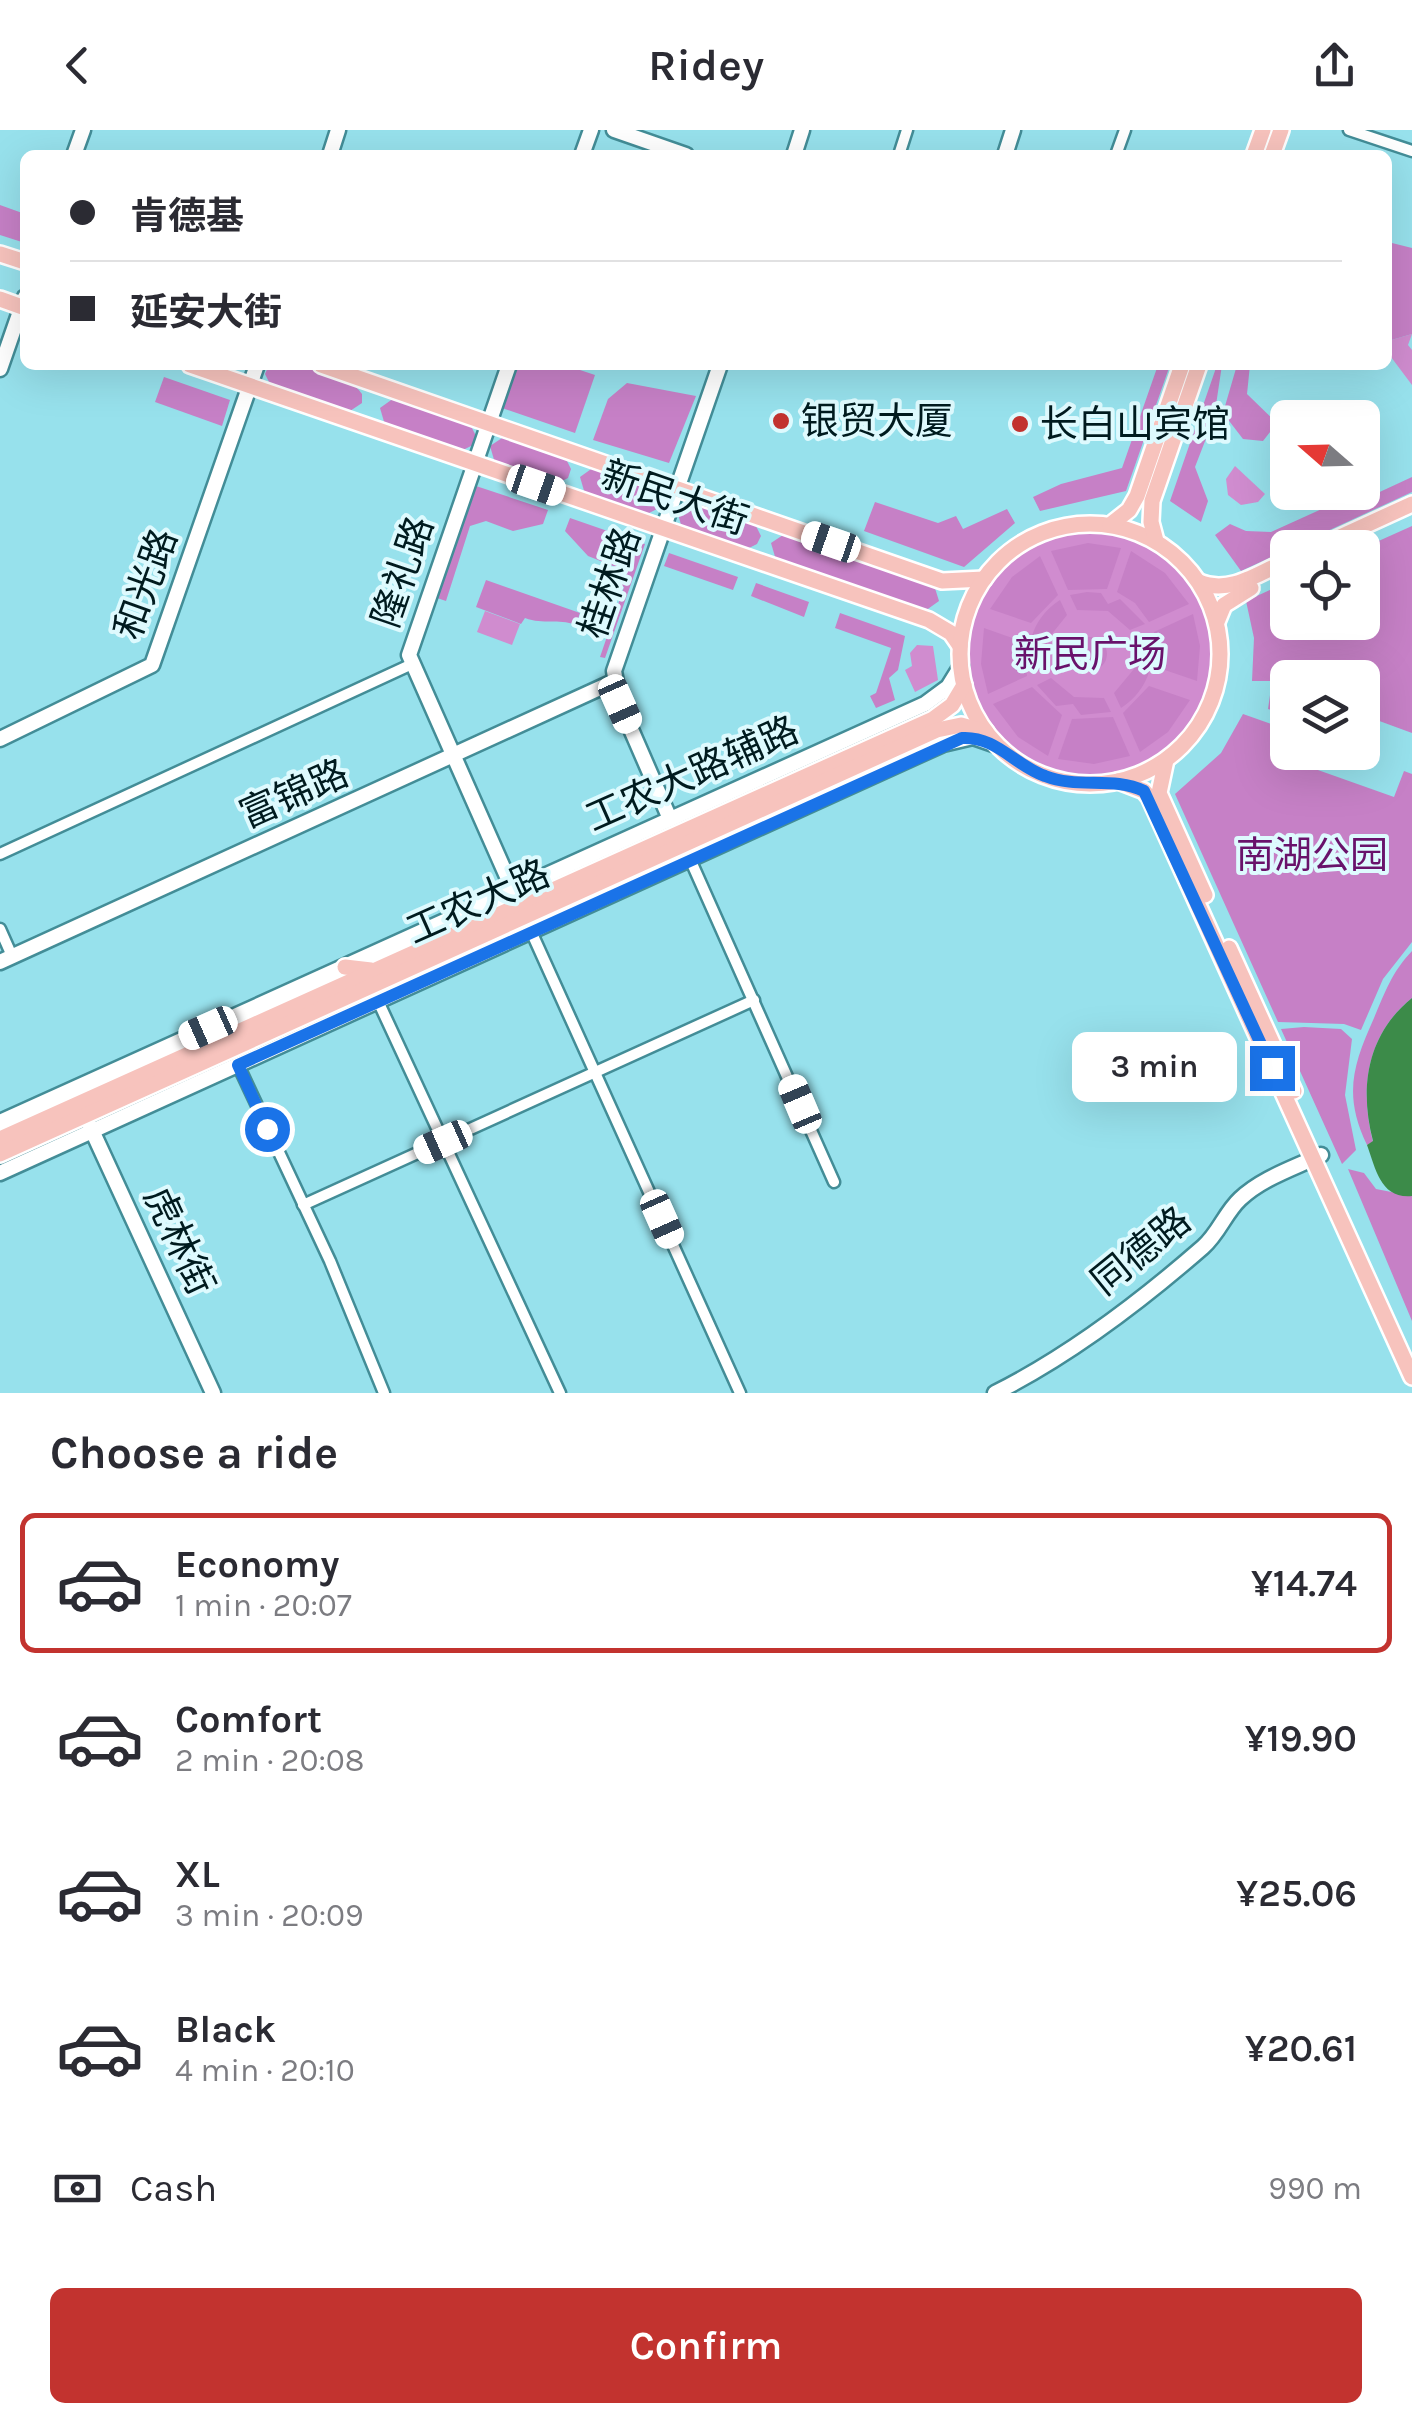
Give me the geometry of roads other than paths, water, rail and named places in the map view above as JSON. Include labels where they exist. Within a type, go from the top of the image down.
[{"type":"main road","name":"新民大街","points":[[204,370],[929,620],[951,633],[960,646]]},
{"type":"main road","name":"新民大街","points":[[334,370],[942,581],[984,579]]},
{"type":"main road","points":[[1110,525],[1129,510],[1136,496],[1180,370]]},
{"type":"main road","points":[[1156,541],[1150,522],[1152,500],[1197,370]]},
{"type":"main road","points":[[1355,530],[1412,504]]},
{"type":"main road","points":[[1379,530],[1412,515]]},
{"type":"main road","points":[[1070,525],[1110,525],[1156,541],[1180,558],[1199,582],[1217,622],[1221,655],[1214,696],[1194,733],[1167,760],[1118,782],[1084,784],[1056,780],[1018,763],[991,738],[964,685],[960,646],[966,614],[984,579],[1006,555],[1042,532],[1070,525]]},
{"type":"main road","points":[[1199,582],[1217,588],[1232,586],[1270,568]]},
{"type":"main road","points":[[1217,622],[1224,605],[1236,595],[1270,580]]},
{"type":"main road","name":"工农大路","points":[[0,1154],[239,1046],[933,719],[952,705],[964,685]]},
{"type":"main road","name":"工农大路","points":[[0,1139],[88,1116],[210,1045],[375,970],[522,911],[937,730],[961,725],[991,738]]},
{"type":"main road","points":[[1167,760],[1159,793],[1412,1377]]},
{"type":"main road","points":[[1118,782],[1149,797],[1412,1355]]},
{"type":"main road","points":[[345,966],[375,970]]},
{"type":"main road","points":[[210,1045],[221,1022]]},
{"type":"main road","points":[[233,1067],[239,1046]]},
{"type":"main road","points":[[61,1095],[88,1116]]},
{"type":"street","points":[[614,130],[672,150]]},
{"type":"street","points":[[1350,130],[1412,152]]},
{"type":"street","points":[[0,368],[20,315]]},
{"type":"street","name":"和光路","points":[[0,740],[152,664],[256,370]]},
{"type":"street","name":"隆礼路","points":[[507,370],[410,648],[410,665],[522,911]]},
{"type":"street","name":"桂林路","points":[[670,820],[613,682],[718,370]]},
{"type":"street","points":[[0,854],[410,665]]},
{"type":"street","name":"工农大路辅路","points":[[0,1173],[88,1116],[233,1067],[378,1001],[670,820],[925,704],[948,687],[961,666]]},
{"type":"street","name":"富锦路","points":[[6,959],[613,682]]},
{"type":"street","name":"工农大路辅路","points":[[0,1122],[345,966],[690,859],[953,740],[991,738]]},
{"type":"street","points":[[690,859],[834,1182]]},
{"type":"street","points":[[522,911],[740,1393]]},
{"type":"street","points":[[0,929],[6,959]]},
{"type":"street","points":[[302,1205],[754,1000]]},
{"type":"street","points":[[378,1001],[560,1393]]},
{"type":"street","points":[[233,1067],[302,1205],[384,1393]]},
{"type":"street","name":"虎林街","points":[[88,1116],[213,1393]]},
{"type":"street","name":"同德路","points":[[994,1393],[1031,1375],[1174,1273],[1208,1243],[1234,1205],[1257,1185],[1317,1157]]},
{"type":"place","name":"银贸大厦","points":[[781,421]]},
{"type":"place","name":"长白山宾馆","points":[[1020,424]]},
{"type":"park label","name":"新民广场","points":[[1090,654]]},
{"type":"park label","name":"南湖公园","points":[[1312,855]]}]
